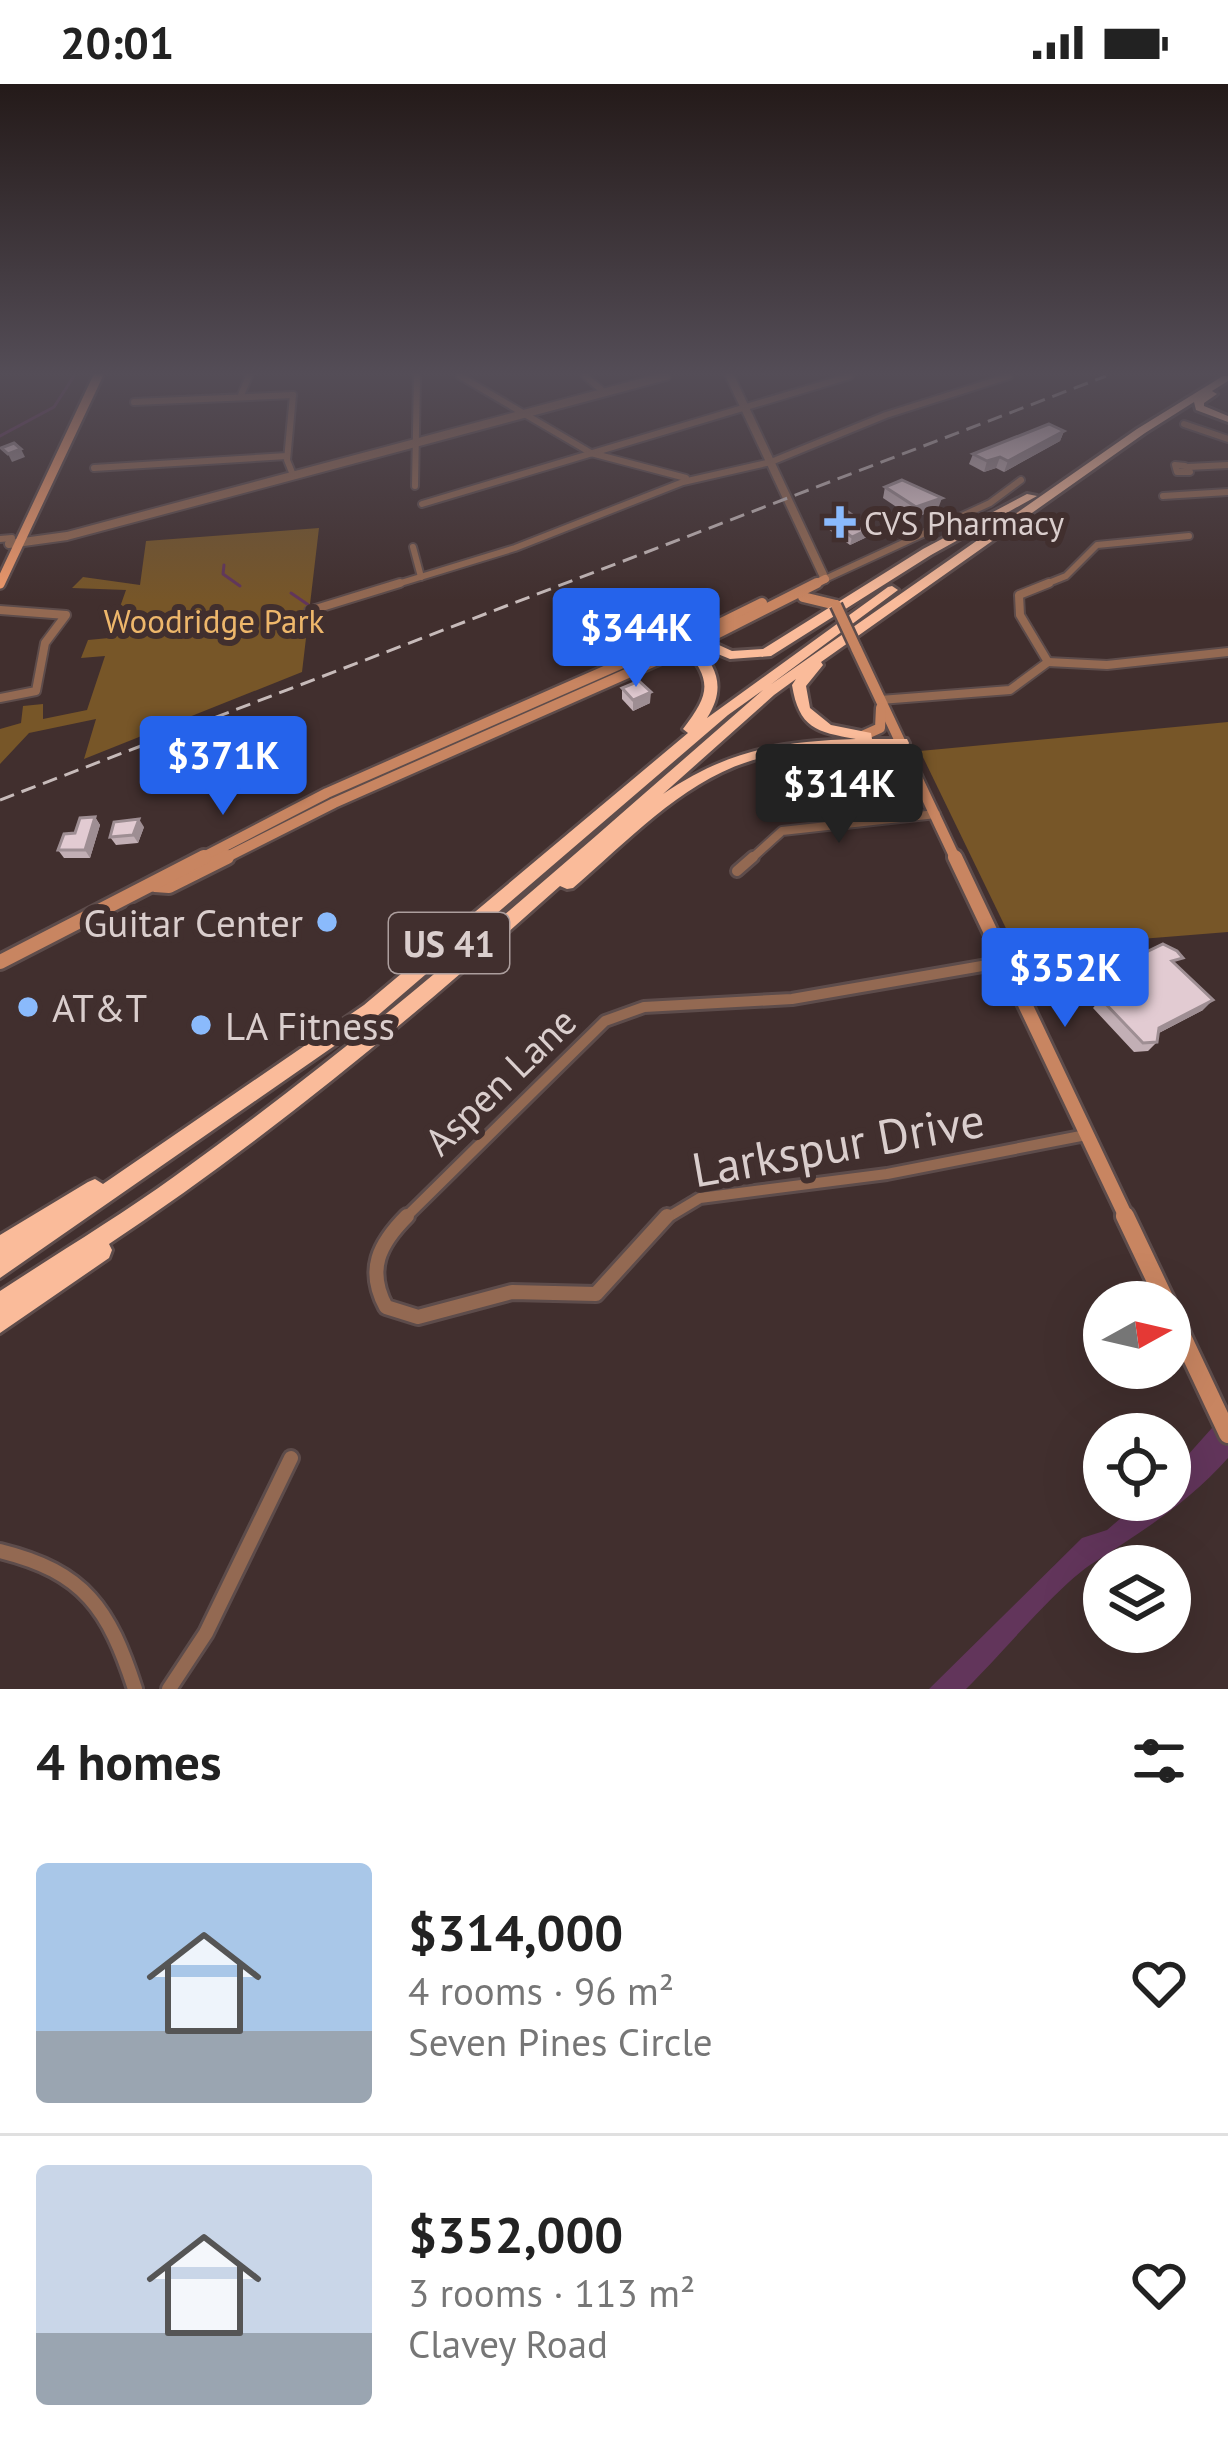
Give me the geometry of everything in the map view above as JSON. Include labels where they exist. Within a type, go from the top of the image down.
[{"type":"highway","name":"US 41","points":[[0,1267],[370,1011],[772,674],[1100,451]]},
{"type":"highway","name":"US 41","points":[[0,1304],[180,1185],[471,956],[735,719],[1113,451]]},
{"type":"highway","points":[[688,640],[742,656],[777,649],[927,552],[1031,496]]},
{"type":"highway","points":[[900,738],[860,736],[813,721],[800,704],[799,685],[812,669],[926,580]]},
{"type":"highway","points":[[613,804],[699,720],[711,700],[712,670],[688,640]]},
{"type":"highway","points":[[471,956],[717,769],[764,753],[900,738]]},
{"type":"highway","points":[[0,1247],[280,1076]]},
{"type":"highway","points":[[0,1322],[180,1185]]},
{"type":"main road","points":[[0,562],[53,451]]},
{"type":"main road","points":[[0,584],[10,541],[58,451]]},
{"type":"main road","points":[[688,640],[714,635],[825,579]]},
{"type":"main road","points":[[825,579],[1156,1281]]},
{"type":"main road","points":[[0,962],[155,885],[164,873],[394,769],[678,651],[707,626],[825,579]]},
{"type":"main road","points":[[793,598],[836,605]]},
{"type":"main road","points":[[860,736],[880,728],[880,700]]},
{"type":"main road","points":[[1191,1355],[1228,1434]]},
{"type":"street","points":[[288,451],[293,475]]},
{"type":"street","points":[[10,541],[73,533],[383,451]]},
{"type":"street","points":[[415,486],[416,451]]},
{"type":"street","points":[[584,451],[663,476],[697,478]]},
{"type":"street","points":[[422,504],[601,451]]},
{"type":"street","points":[[766,451],[825,579],[990,503],[1021,480]]},
{"type":"street","points":[[308,610],[566,530],[697,478],[771,462],[798,451]]},
{"type":"street","points":[[94,469],[287,456]]},
{"type":"street","points":[[1192,494],[1179,473],[1189,472],[1188,467],[1228,465]]},
{"type":"street","points":[[663,476],[667,488]]},
{"type":"street","points":[[1188,484],[1204,494]]},
{"type":"street","points":[[1162,496],[1228,492]]},
{"type":"street","points":[[1048,662],[1020,615],[1019,595],[1066,576],[1097,545],[1189,536]]},
{"type":"street","points":[[413,547],[421,577]]},
{"type":"street","points":[[0,610],[66,615],[45,643],[36,691],[0,698]]},
{"type":"street","points":[[880,700],[1010,690],[1048,662],[1107,665],[1228,652]]},
{"type":"street","points":[[737,871],[782,831],[936,814]]},
{"type":"street","name":"Aspen Lane","points":[[427,1317],[401,1316],[381,1299],[374,1268],[383,1242],[605,1021],[644,1007],[791,1000],[1005,962]]},
{"type":"street","name":"Larkspur Drive","points":[[427,1317],[516,1292],[596,1294],[670,1213],[700,1198],[887,1174],[1086,1135]]},
{"type":"street","points":[[169,1689],[206,1633],[291,1458]]},
{"type":"street","points":[[0,1551],[63,1568],[81,1582],[108,1624],[135,1689]]},
{"type":"green space","name":"Woodridge Park","points":[[319,528],[302,672],[84,759],[96,719],[29,733],[0,764],[0,729],[21,723],[23,706],[43,704],[43,719],[87,710],[105,656],[81,658],[88,640],[109,638],[126,590],[72,588],[83,577],[140,585],[146,541]]},
{"type":"green space","points":[[1228,722],[1228,932],[1016,949],[920,751]]},
{"type":"shaded area","points":[[1228,1410],[1228,1458],[1191,1493],[1191,1451]]},
{"type":"shaded area","points":[[1118,1521],[1156,1521],[1120,1545],[1083,1545],[1083,1570],[966,1689],[929,1689],[1082,1538]]},
{"type":"building","points":[[1027,451],[1008,461],[1000,457],[987,461],[973,454]]},
{"type":"building","points":[[902,480],[942,498],[916,507],[885,487]]},
{"type":"building","points":[[845,510],[871,528],[852,537],[826,518]]},
{"type":"building","points":[[639,681],[651,692],[633,700],[622,688]]},
{"type":"building","points":[[95,817],[85,850],[58,850],[64,834],[75,833],[80,818]]},
{"type":"building","points":[[139,819],[133,835],[110,837],[114,822]]},
{"type":"building","points":[[1163,944],[1177,951],[1183,958],[1172,961],[1213,1000],[1159,1028],[1157,1042],[1143,1043],[1101,999],[1110,995],[1081,964],[1101,962],[1109,970]]},
{"type":"waterway","points":[[224,565],[223,574],[240,586]]},
{"type":"waterway","points":[[291,593],[310,606]]},
{"type":"railway","points":[[0,800],[911,451]]},
{"type":"place","name":"CVS Pharmacy","points":[[840,522]]},
{"type":"place","name":"Guitar Center","points":[[327,922]]},
{"type":"place","name":"AT&T","points":[[28,1007]]},
{"type":"place","name":"LA Fitness","points":[[201,1025]]}]
